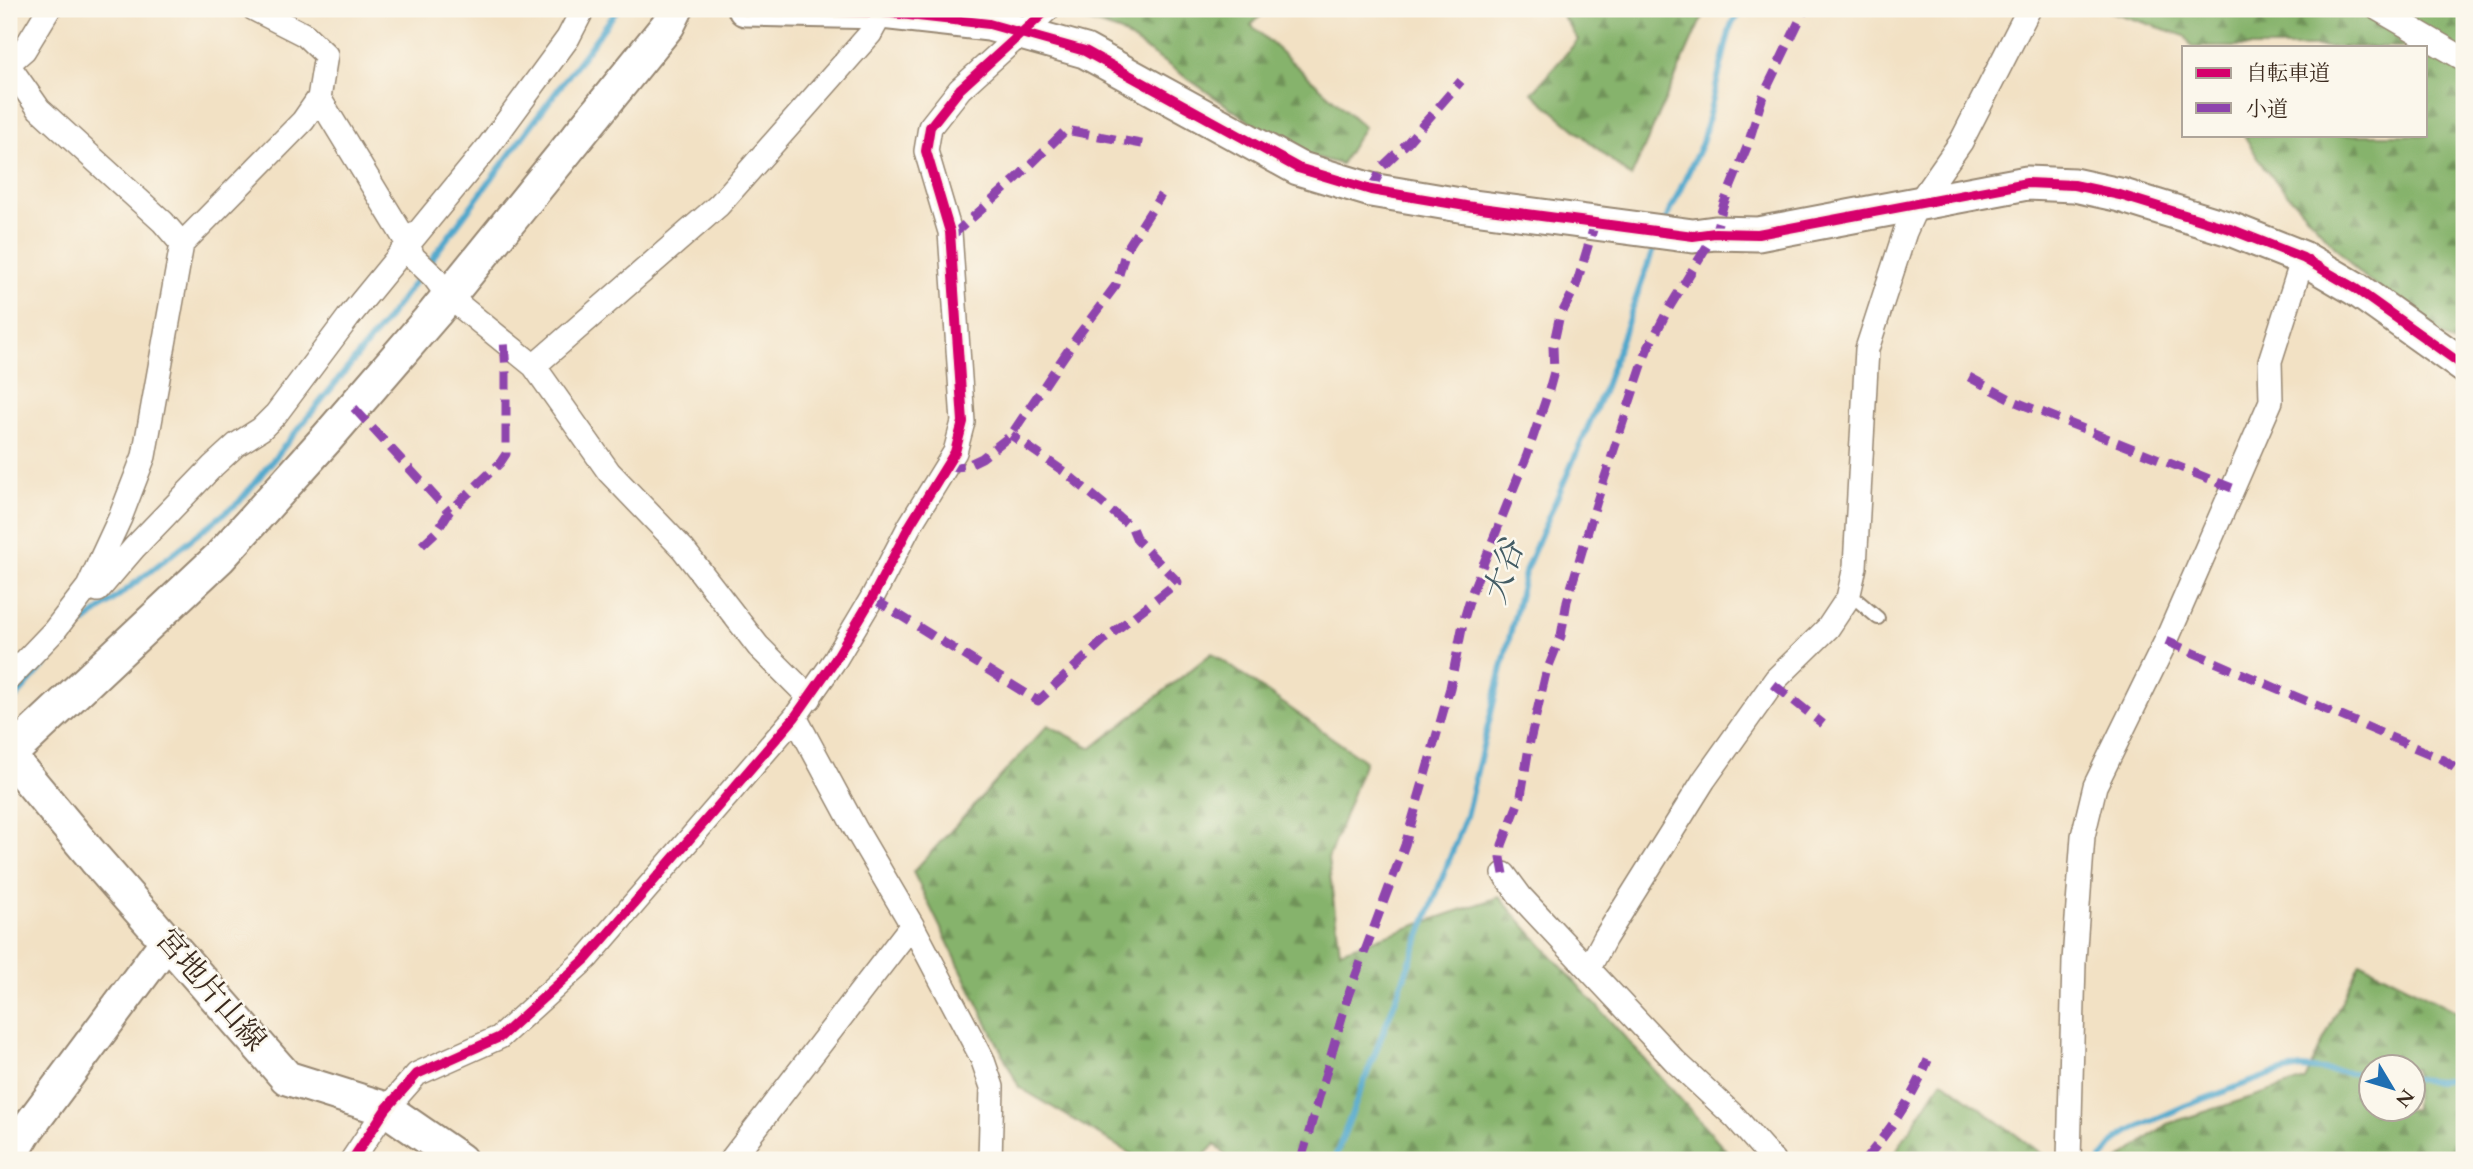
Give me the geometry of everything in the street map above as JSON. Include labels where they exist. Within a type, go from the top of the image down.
[{"type":"street","points":[[49,9],[24,50],[9,64],[39,109],[163,222],[182,244]]},
{"type":"street","points":[[9,678],[54,631],[88,587],[120,518],[144,456],[182,244],[303,121],[319,98],[326,55],[305,36],[254,9]]},
{"type":"street","points":[[88,587],[98,590],[134,548],[213,466],[276,414],[348,318],[488,147],[568,38],[583,9]]},
{"type":"street","points":[[9,755],[219,558],[327,438],[449,296],[668,25],[676,9]]},
{"type":"street","points":[[745,9],[883,12],[989,24],[1020,32],[1085,51],[1298,168],[1371,190],[1466,206],[1693,236],[1715,233],[1758,234],[2027,183],[2074,185],[2120,194],[2217,225],[2303,258],[2356,289],[2464,366]]},
{"type":"street","points":[[352,1160],[386,1109],[417,1074],[500,1037],[587,958],[795,717],[841,650],[910,525],[955,452],[963,422],[950,232],[926,151],[930,127],[960,89],[1048,9]]},
{"type":"street","points":[[1589,968],[1605,937],[1704,780],[1776,679],[1828,628],[1848,598],[1854,567],[1867,349],[1905,232],[1917,205],[1961,142],[2029,9]]},
{"type":"street","points":[[2378,9],[2464,58]]},
{"type":"street","points":[[534,366],[719,205],[870,34],[883,12]]},
{"type":"street","points":[[319,98],[408,244],[413,257],[434,276],[449,296],[534,366],[609,472],[683,549],[758,646],[810,698]]},
{"type":"street","points":[[2069,1160],[2074,961],[2083,836],[2095,786],[2166,641],[2271,401],[2270,361],[2303,258]]},
{"type":"street","points":[[795,717],[855,828],[912,925],[982,1058],[992,1087],[990,1160]]},
{"type":"street","name":"宮地片山線","points":[[9,755],[95,859],[287,1077],[386,1109],[460,1160]]},
{"type":"street","points":[[1504,874],[1521,897],[1675,1061],[1735,1117],[1773,1160]]},
{"type":"street","points":[[731,1160],[912,925]]},
{"type":"street","points":[[9,1159],[25,1132],[168,940]]},
{"type":"lane","points":[[1848,598],[1857,600],[1878,618]]},
{"type":"green space","points":[[1069,9],[1268,9],[1251,25],[1364,127],[1341,164],[1294,152],[1119,31],[1064,14]]},
{"type":"green space","points":[[1558,9],[1708,9],[1631,177],[1532,93],[1578,40]]},
{"type":"green space","points":[[2103,9],[2464,9],[2464,351],[2359,273],[2264,168],[2245,136],[2428,136],[2428,46],[2191,46],[2185,36]]},
{"type":"green space","points":[[1212,653],[1365,761],[1328,859],[1340,951],[1499,897],[1735,1160],[1230,1160],[1215,1144],[1200,1160],[1141,1160],[1019,1087],[913,872],[1048,725],[1092,748]]},
{"type":"green space","points":[[2360,962],[2464,1015],[2464,1160],[2119,1160],[2167,1124],[2305,1080]]},
{"type":"green space","points":[[1942,1080],[2050,1160],[1890,1160]]},
{"type":"waterway","points":[[9,705],[76,629],[239,502],[381,327],[618,9]]},
{"type":"waterway","name":"大谷","points":[[1665,222],[1702,143],[1731,25],[1743,9]]},
{"type":"waterway","name":"大谷","points":[[1334,1160],[1466,816],[1526,569],[1603,392],[1656,241]]},
{"type":"waterway","points":[[2101,1160],[2117,1140],[2129,1131],[2185,1106],[2272,1074],[2301,1068],[2358,1074]]},
{"type":"waterway","points":[[2428,1080],[2464,1078]]},
{"type":"marked path","points":[[1504,874],[1502,845],[1521,796],[1530,741],[1546,673],[1561,636],[1567,601],[1597,501],[1647,350],[1715,233],[1763,96],[1805,9]]},
{"type":"marked path","points":[[1371,190],[1383,166],[1408,142],[1461,81]]},
{"type":"marked path","points":[[950,232],[955,233],[1066,130],[1147,145]]},
{"type":"marked path","points":[[945,468],[965,466],[982,458],[1011,435],[1077,337],[1116,285],[1126,250],[1161,195]]},
{"type":"marked path","points":[[1301,1160],[1348,996],[1405,845],[1450,688],[1472,592],[1527,455],[1549,390],[1554,372],[1553,347],[1559,319],[1576,286],[1595,223]]},
{"type":"marked path","points":[[422,545],[437,531],[449,512],[506,454],[504,339]]},
{"type":"marked path","points":[[1969,377],[2016,402],[2232,488]]},
{"type":"marked path","points":[[354,408],[449,512]]},
{"type":"marked path","points":[[872,598],[1038,701],[1105,639],[1178,582],[1137,540],[1132,528],[1066,473],[1011,435]]},
{"type":"marked path","points":[[2166,641],[2444,760],[2464,775]]},
{"type":"marked path","points":[[1773,684],[1823,724]]},
{"type":"marked path","points":[[1865,1160],[1901,1112],[1928,1060]]},
{"type":"cycle path","points":[[745,9],[882,12],[989,24],[1085,51],[1298,168],[1371,190],[1466,206],[1693,236],[1715,233],[1758,234],[2027,183],[2074,185],[2120,195],[2230,229],[2303,258],[2356,289],[2464,366]]},
{"type":"cycle path","points":[[352,1160],[386,1109],[417,1074],[500,1037],[587,958],[795,717],[835,660],[872,598],[910,525],[955,452],[963,422],[950,232],[926,151],[930,127],[960,89],[1048,9]]}]
